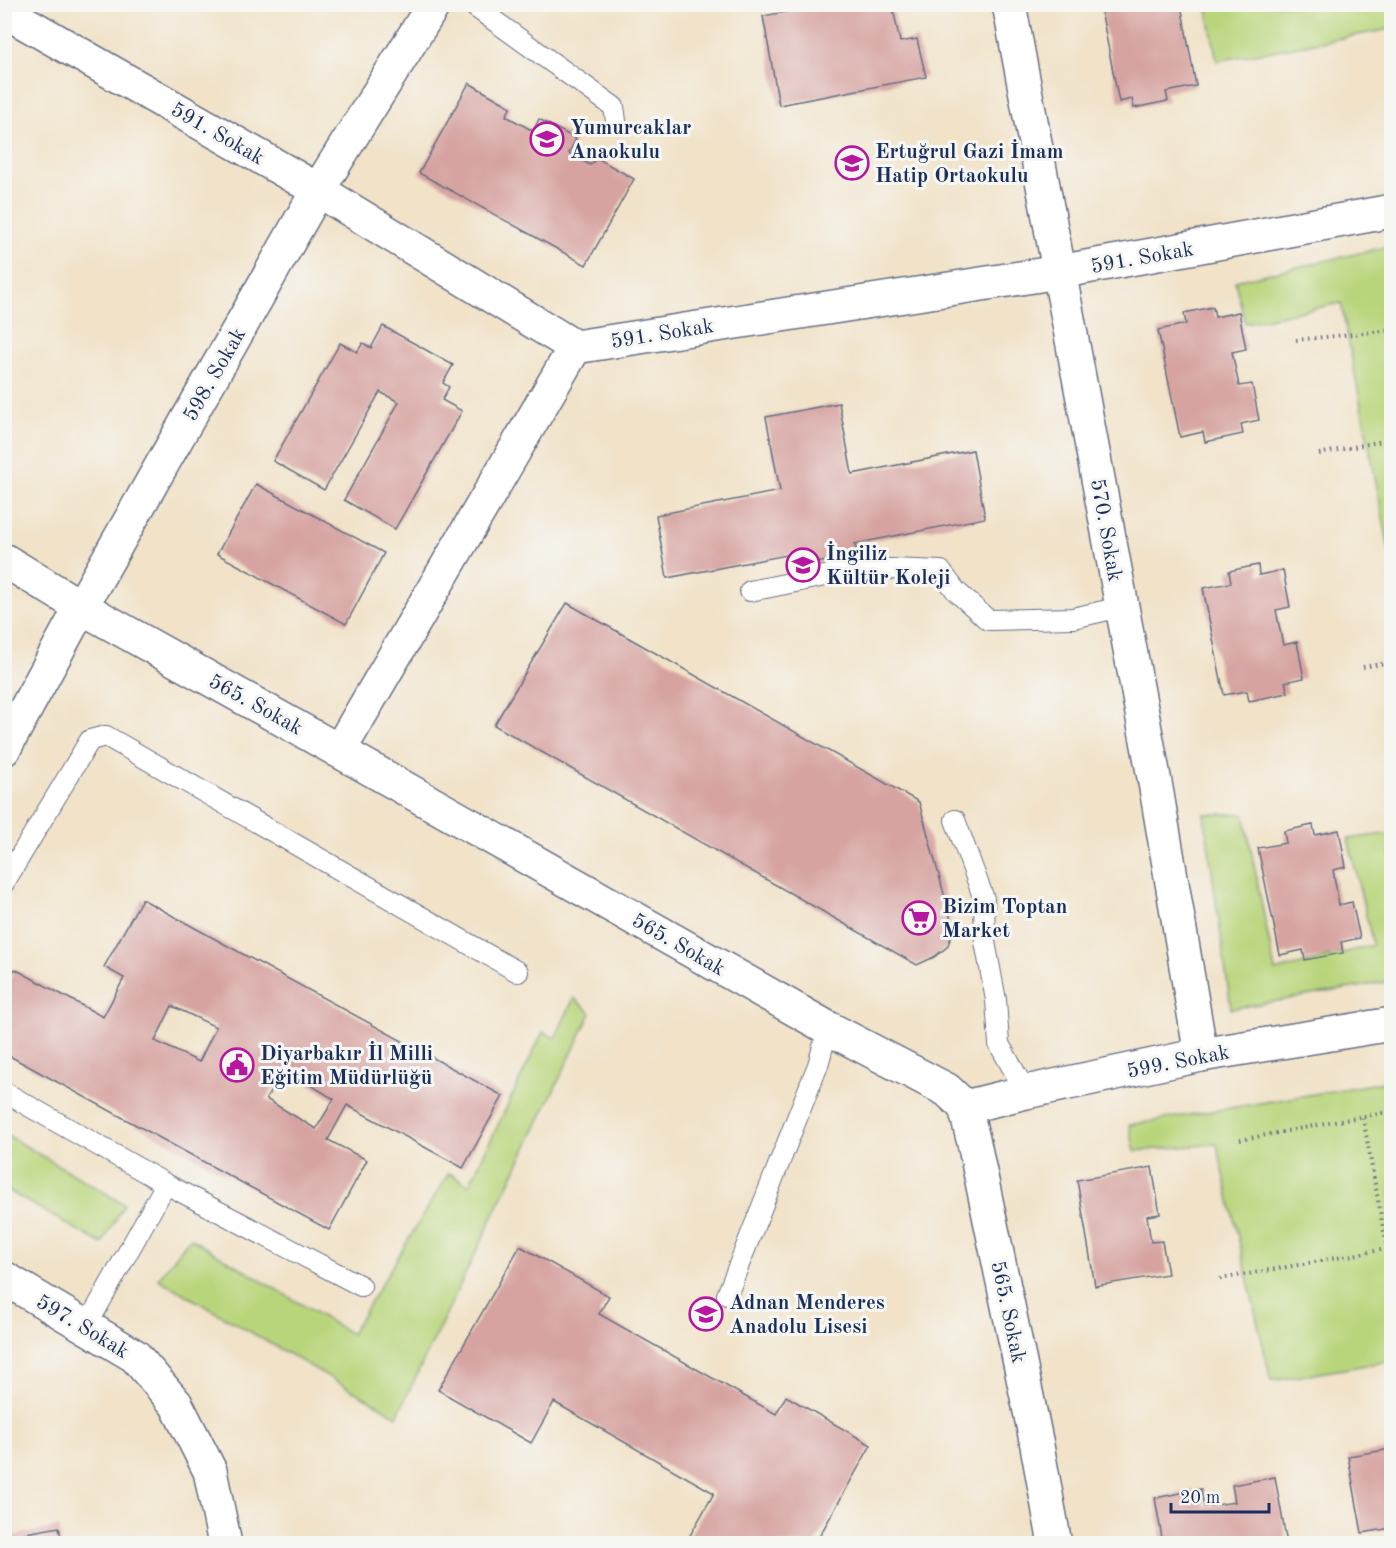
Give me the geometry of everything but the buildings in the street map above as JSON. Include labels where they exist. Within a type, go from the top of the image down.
[{"type":"street","name":"598. Sokak","points":[[4,749],[81,607],[318,190],[434,4]]},
{"type":"street","name":"570. Sokak","points":[[1009,4],[1156,788],[1201,1056]]},
{"type":"street","name":"591. Sokak","points":[[13,17],[318,190],[575,347],[1059,272],[1392,211]]},
{"type":"street","points":[[339,751],[575,347]]},
{"type":"street","name":"565. Sokak","points":[[4,560],[81,607],[828,1028],[947,1090],[965,1107],[974,1143],[1036,1440],[1055,1544]]},
{"type":"street","name":"599. Sokak","points":[[965,1107],[1201,1056],[1392,1024]]},
{"type":"street","name":"597. Sokak","points":[[4,1278],[135,1356],[176,1404],[210,1471],[225,1544]]},
{"type":"lane","points":[[471,4],[614,106],[616,121]]},
{"type":"lane","points":[[750,591],[865,568],[941,571],[956,591],[988,620],[1073,618],[1121,607]]},
{"type":"lane","points":[[4,883],[90,740],[106,736],[518,972]]},
{"type":"lane","points":[[955,820],[984,900],[985,942],[996,1000],[999,1044],[1026,1092]]},
{"type":"lane","points":[[728,1295],[819,1065],[828,1028]]},
{"type":"lane","points":[[4,1092],[166,1184],[361,1286]]},
{"type":"lane","points":[[86,1327],[166,1184]]},
{"type":"path","points":[[1390,4],[1392,10]]},
{"type":"path","points":[[1296,340],[1392,330]]},
{"type":"path","points":[[1319,454],[1392,439]]},
{"type":"path","points":[[1363,667],[1392,662]]},
{"type":"path","points":[[1240,1140],[1392,1111]]},
{"type":"path","points":[[1363,1118],[1389,1248],[1392,1276]]},
{"type":"path","points":[[1220,1279],[1389,1248]]},
{"type":"green space","points":[[1206,5],[1391,5],[1391,29],[1217,61]]},
{"type":"green space","points":[[1392,246],[1391,559],[1341,303],[1245,323],[1235,281]]},
{"type":"green space","points":[[1204,814],[1244,814],[1275,971],[1373,945],[1348,839],[1391,833],[1391,981],[1231,1009]]},
{"type":"green space","points":[[574,998],[591,1013],[397,1416],[158,1279],[190,1238],[351,1334],[449,1173],[469,1185],[543,1032],[555,1038]]},
{"type":"green space","points":[[1391,1081],[1391,1361],[1271,1381],[1217,1144],[1135,1151],[1129,1125]]},
{"type":"green space","points":[[5,1134],[124,1204],[102,1244],[5,1189]]},
{"type":"place","name":"Yumurcaklar Anaokulu","points":[[547,139]]},
{"type":"place","name":"Ertuğrul Gazi İmam Hatip Ortaokulu","points":[[852,163]]},
{"type":"place","name":"İngiliz Kültür Koleji","points":[[803,565]]},
{"type":"place","name":"Bizim Toptan Market","points":[[919,918]]},
{"type":"place","name":"Diyarbakır İl Milli Eğitim Müdürlüğü","points":[[237,1065]]},
{"type":"place","name":"Adnan Menderes Anadolu Lisesi","points":[[706,1314]]}]
